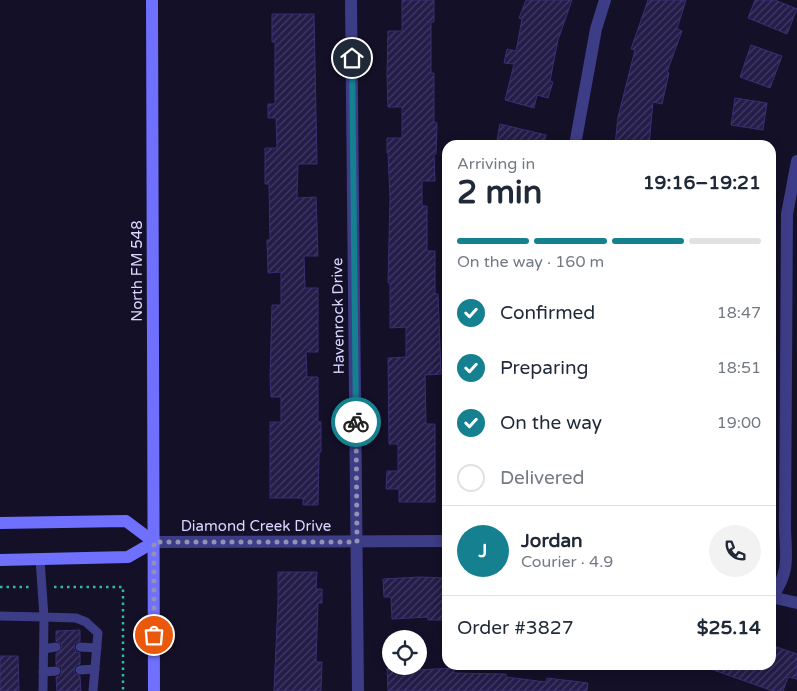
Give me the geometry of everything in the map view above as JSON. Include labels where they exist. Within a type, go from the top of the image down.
[{"type":"main road","name":"North FM 548","points":[[152,0],[154,691]]},
{"type":"main road","points":[[0,522],[126,521],[154,542],[128,557],[0,560]]},
{"type":"street","name":"Havenrock Drive","points":[[351,0],[358,691]]},
{"type":"street","points":[[576,140],[596,28],[605,0]]},
{"type":"street","points":[[776,591],[780,586],[787,565],[787,214],[797,160]]},
{"type":"street","name":"Diamond Creek Drive","points":[[154,542],[442,541]]},
{"type":"street","points":[[776,598],[797,604]]},
{"type":"lane","points":[[40,559],[44,617],[43,691]]},
{"type":"lane","points":[[0,616],[76,618],[86,622],[98,633],[93,691]]},
{"type":"lane","points":[[44,649],[56,647]]},
{"type":"lane","points":[[80,647],[97,648]]},
{"type":"lane","points":[[80,670],[95,669]]},
{"type":"lane","points":[[43,672],[56,671]]},
{"type":"building","points":[[402,0],[434,0],[434,22],[431,22],[431,73],[434,73],[434,122],[437,123],[436,154],[434,154],[435,181],[422,181],[422,206],[427,206],[427,251],[435,251],[435,294],[438,294],[441,374],[425,375],[426,424],[435,424],[435,502],[399,502],[399,489],[386,489],[387,471],[398,471],[398,444],[389,444],[388,358],[406,357],[406,327],[390,328],[390,283],[388,283],[390,198],[387,138],[402,138],[402,107],[388,107],[388,31],[402,31]]},
{"type":"building","points":[[526,0],[572,0],[558,40],[550,81],[553,82],[548,98],[537,95],[534,108],[505,100],[514,64],[504,63],[507,49],[516,51],[522,19],[519,18]]},
{"type":"building","points":[[648,0],[686,0],[677,29],[682,31],[667,72],[669,73],[662,104],[653,102],[649,140],[616,140],[618,117],[635,50],[631,49]]},
{"type":"building","points":[[755,0],[775,0],[797,9],[787,34],[748,18]]},
{"type":"building","points":[[272,14],[314,14],[317,164],[298,164],[297,198],[316,197],[318,256],[304,256],[305,288],[318,288],[318,352],[306,352],[307,377],[318,377],[318,422],[321,422],[321,452],[319,452],[318,505],[303,505],[303,498],[270,498],[270,422],[281,422],[281,397],[271,397],[270,377],[272,305],[281,305],[281,272],[268,273],[267,240],[270,240],[269,184],[265,184],[265,148],[277,148],[276,118],[268,118],[268,104],[275,104],[275,42],[272,42]]},
{"type":"building","points":[[751,45],[782,56],[770,88],[740,77]]},
{"type":"building","points":[[735,98],[767,103],[763,130],[731,125]]},
{"type":"building","points":[[500,124],[546,135],[544,140],[497,140]]},
{"type":"building","points":[[278,572],[317,572],[316,589],[322,589],[322,603],[318,603],[316,662],[322,662],[321,691],[274,691]]},
{"type":"building","points":[[442,578],[442,620],[428,620],[428,617],[392,619],[391,597],[384,597],[383,579]]},
{"type":"building","points":[[80,630],[80,641],[75,643],[74,647],[76,652],[80,653],[80,664],[76,665],[74,670],[75,674],[80,676],[81,691],[57,691],[56,677],[60,676],[62,671],[61,667],[56,665],[56,653],[60,651],[62,646],[56,641],[56,631]]},
{"type":"building","points":[[776,647],[797,654],[797,679],[788,677],[783,691],[773,691],[714,670],[776,670]]},
{"type":"building","points":[[0,656],[18,656],[19,691],[0,691]]},
{"type":"building","points":[[427,669],[442,669],[454,670],[454,673],[506,674],[506,677],[546,682],[547,678],[588,683],[587,691],[388,691],[387,675],[427,675]]},
{"type":"way so far","points":[[154,635],[154,542],[357,542],[356,422]]},
{"type":"route","points":[[352,58],[356,422]]}]
